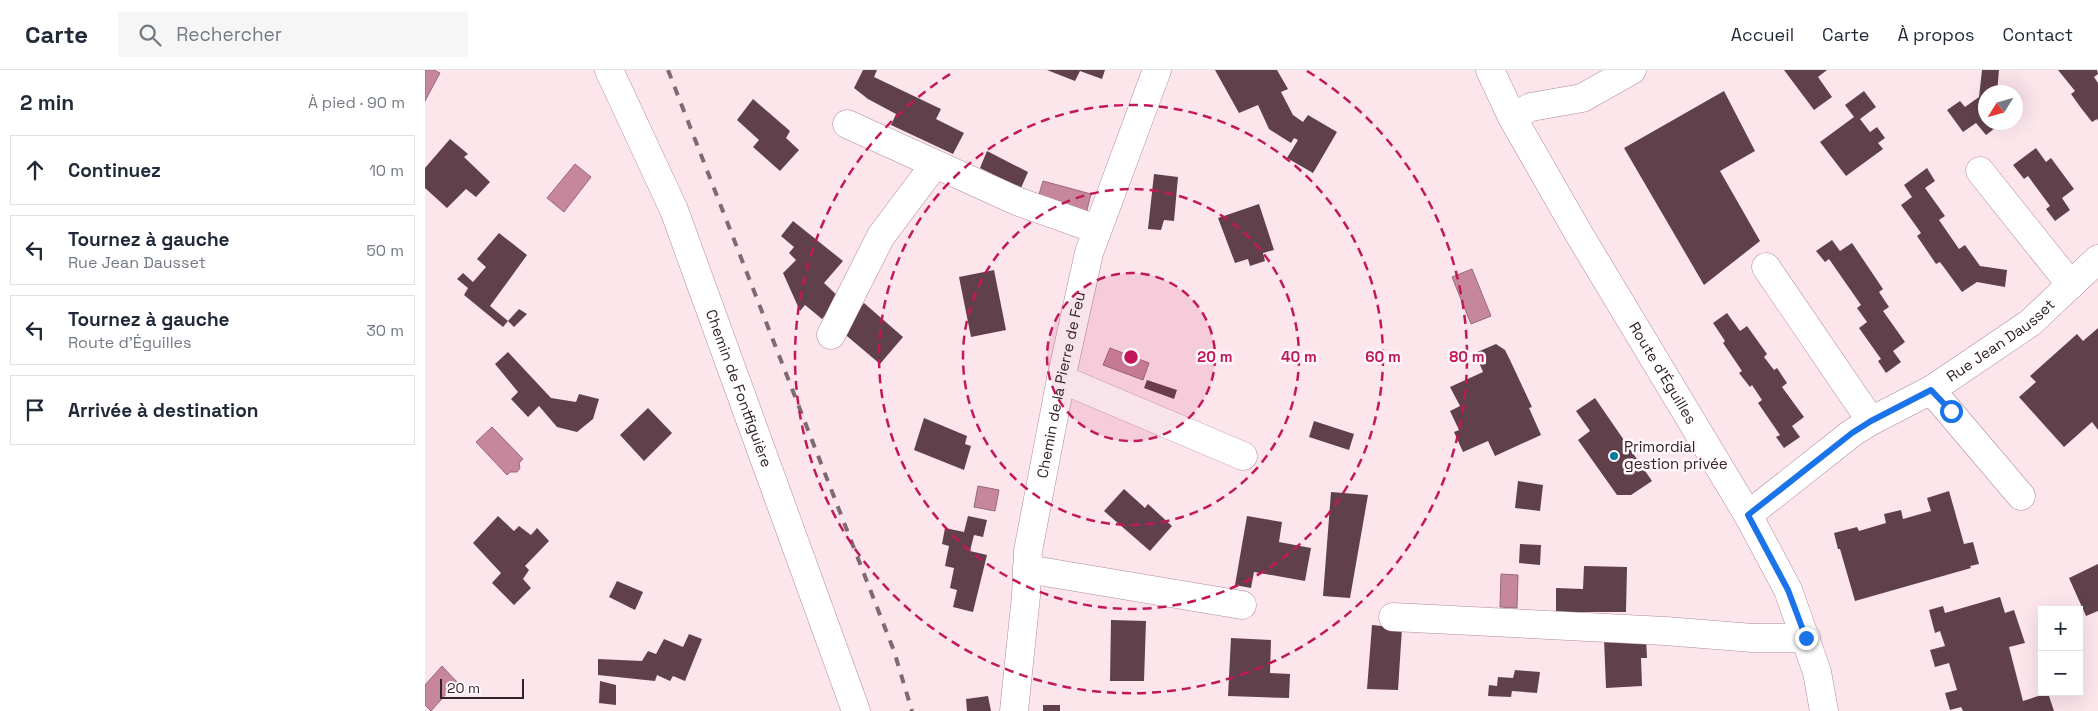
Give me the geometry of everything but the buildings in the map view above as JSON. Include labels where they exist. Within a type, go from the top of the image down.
[{"type":"street","name":"Chemin de Fontfiguière","points":[[609,70],[673,210],[856,711]]},
{"type":"street","name":"Chemin de la Pierre de Feu","points":[[1014,711],[1028,551],[1061,380],[1089,253],[1096,229],[1157,70]]},
{"type":"street","name":"Route d'Éguilles","points":[[1490,70],[1512,117],[1641,339],[1748,515],[1788,590],[1817,672],[1825,711]]},
{"type":"street","points":[[1512,117],[1531,107],[1582,98],[1632,70]]},
{"type":"street","points":[[847,124],[1019,202],[1096,229]]},
{"type":"street","points":[[831,335],[881,236],[935,164]]},
{"type":"street","points":[[1980,171],[2071,285]]},
{"type":"street","name":"Rue Jean Dausset","points":[[1748,515],[1852,433],[1931,390],[2030,322],[2098,259]]},
{"type":"street","points":[[1766,267],[1871,421]]},
{"type":"street","points":[[1061,380],[1243,456]]},
{"type":"street","points":[[1931,390],[2021,496]]},
{"type":"street","points":[[1027,569],[1242,605]]},
{"type":"street","points":[[1393,616],[1665,631],[1753,638],[1806,638]]},
{"type":"shaded area","points":[[425,70],[434,70],[440,73],[425,101]]},
{"type":"shaded area","points":[[575,164],[591,177],[564,212],[547,198]]},
{"type":"shaded area","points":[[1043,181],[1091,194],[1086,214],[1037,201]]},
{"type":"shaded area","points":[[1472,269],[1491,316],[1471,324],[1452,277]]},
{"type":"shaded area","points":[[1110,348],[1149,363],[1143,380],[1103,365]]},
{"type":"shaded area","points":[[492,427],[523,459],[519,463],[520,468],[517,472],[510,472],[507,475],[476,442]]},
{"type":"shaded area","points":[[978,486],[999,490],[995,511],[974,507]]},
{"type":"shaded area","points":[[1501,574],[1518,575],[1517,608],[1500,607]]},
{"type":"shaded area","points":[[442,666],[457,682],[431,711],[425,705],[425,685]]},
{"type":"railway","points":[[668,70],[894,651],[912,711]]},
{"type":"place","name":"Primordial gestion privée","points":[[1614,456]]},
{"type":"route","points":[[1806,638],[1788,590],[1748,515],[1852,433],[1931,390],[1951,411]]}]
